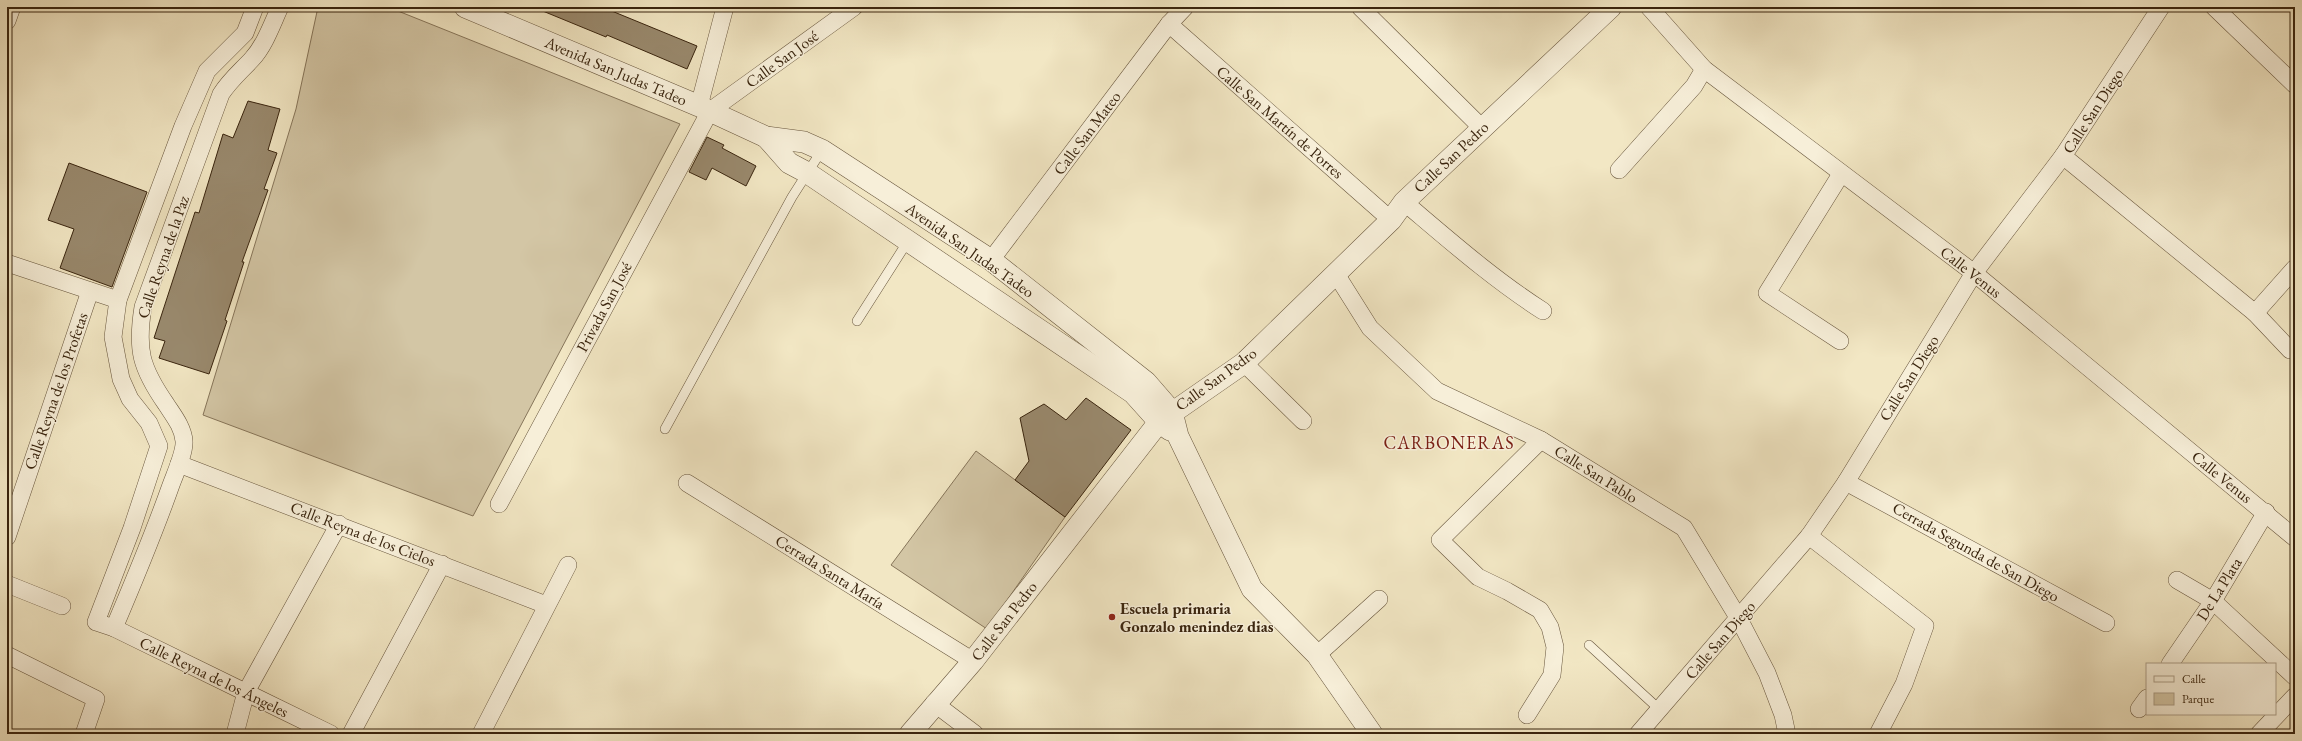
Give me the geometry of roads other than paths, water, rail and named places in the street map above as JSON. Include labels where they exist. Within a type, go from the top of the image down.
[{"type":"street","points":[[7,21],[12,7]]},
{"type":"street","name":"Calle Reyna de la Paz","points":[[96,622],[132,528],[159,446],[149,423],[130,399],[121,379],[114,337],[118,300],[183,126],[207,71],[245,33],[255,7]]},
{"type":"street","name":"Calle Reyna de la Paz","points":[[114,628],[153,535],[179,464],[184,442],[177,420],[148,378],[142,359],[138,335],[143,307],[221,94],[231,79],[253,59],[266,38],[280,7]]},
{"type":"street","name":"Avenida San Judas Tadeo","points":[[465,7],[704,108],[766,137],[804,142],[822,150],[991,260],[1146,382],[1178,436],[1252,589],[1317,655],[1372,734]]},
{"type":"street","points":[[704,108],[725,7]]},
{"type":"street","name":"Calle San José","points":[[704,108],[854,7]]},
{"type":"street","name":"Calle San Mateo","points":[[991,260],[1169,24],[1185,7]]},
{"type":"street","points":[[1360,7],[1482,128]]},
{"type":"street","name":"Calle San Pedro","points":[[910,734],[934,703],[973,661],[1166,417],[1244,363],[1391,220],[1404,202],[1610,7]]},
{"type":"street","name":"Calle Venus","points":[[1649,7],[1704,69],[1974,273],[2266,512],[2295,538]]},
{"type":"street","name":"Calle San Diego","points":[[1638,734],[1739,619],[1809,536],[1846,482],[1974,273],[2063,156],[2161,7]]},
{"type":"street","points":[[2214,7],[2295,84]]},
{"type":"street","name":"Calle San Martín de Porres","points":[[1169,24],[1391,220]]},
{"type":"street","points":[[1619,170],[1694,86],[1704,69]]},
{"type":"street","name":"Privada San José","points":[[500,504],[704,108]]},
{"type":"street","name":"Avenida San Judas Tadeo","points":[[766,137],[789,163],[806,172],[1133,393],[1166,417]]},
{"type":"street","points":[[2063,156],[2255,312],[2290,350]]},
{"type":"street","points":[[1840,341],[1767,294],[1841,174]]},
{"type":"street","points":[[1404,202],[1466,254],[1520,296],[1543,311]]},
{"type":"street","points":[[144,231],[168,241]]},
{"type":"street","points":[[7,263],[90,292],[118,300]]},
{"type":"street","points":[[2255,312],[2295,268]]},
{"type":"street","name":"Calle San Pablo","points":[[1336,274],[1370,328],[1437,391],[1541,440],[1684,528],[1739,619],[1767,672],[1783,715],[1787,734]]},
{"type":"street","name":"Calle Reyna de los Profetas","points":[[7,537],[90,292]]},
{"type":"street","points":[[1244,363],[1303,421]]},
{"type":"street","points":[[1527,715],[1552,675],[1556,647],[1550,627],[1540,610],[1478,577],[1440,540],[1541,440]]},
{"type":"street","name":"Calle Reyna de los Cielos","points":[[179,464],[339,524],[546,605]]},
{"type":"street","name":"Cerrada Segunda de San Diego","points":[[1846,482],[2106,623]]},
{"type":"street","name":"Cerrada Santa María","points":[[687,484],[973,661]]},
{"type":"street","name":"De La Plata","points":[[2171,663],[2213,601],[2266,512]]},
{"type":"street","points":[[235,734],[246,692],[339,524]]},
{"type":"street","points":[[132,528],[153,535]]},
{"type":"street","points":[[1809,536],[1925,626],[1904,684],[1878,734]]},
{"type":"street","points":[[351,734],[442,564]]},
{"type":"street","points":[[480,734],[568,565]]},
{"type":"street","points":[[2177,580],[2213,601],[2295,677]]},
{"type":"street","points":[[7,584],[62,606]]},
{"type":"street","points":[[1317,655],[1379,599]]},
{"type":"street","name":"Calle Reyna de los Ángeles","points":[[96,622],[114,628],[330,734]]},
{"type":"street","points":[[7,656],[96,698],[84,734]]},
{"type":"street","points":[[2259,734],[2295,696]]},
{"type":"street","points":[[934,703],[975,734]]},
{"type":"lane","points":[[665,429],[806,172],[822,150]]},
{"type":"lane","points":[[857,321],[908,241]]},
{"type":"lane","points":[[1589,645],[1659,709]]},
{"type":"place","name":"Escuela primaria Gonzalo menindez dias","points":[[1112,617]]},
{"type":"district","name":"CARBONERAS","points":[[1449,442]]}]
